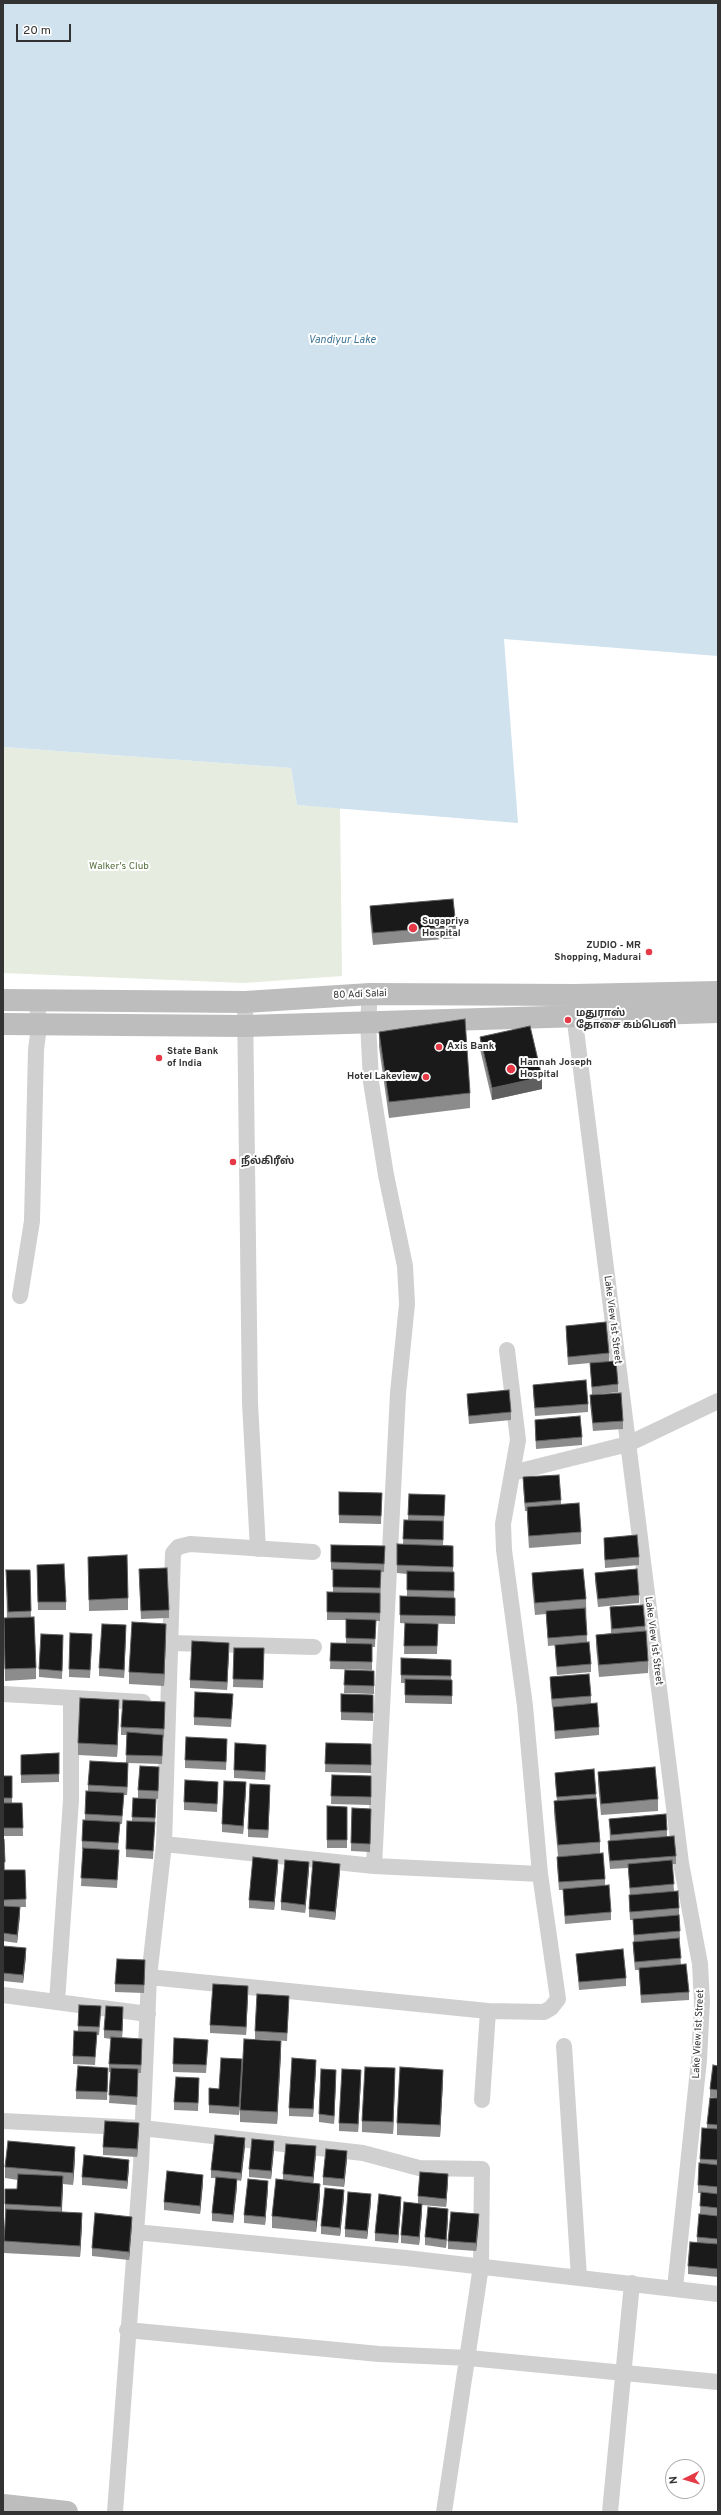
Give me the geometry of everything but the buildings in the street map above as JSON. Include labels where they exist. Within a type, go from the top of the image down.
[{"type":"main road","name":"80 Adi Salai","points":[[3,1024],[39,1026],[245,1026],[368,1021],[718,992]]},
{"type":"main road","name":"80 Adi Salai","points":[[3,1000],[37,1002],[245,1002],[370,994],[718,1012]]},
{"type":"main road","points":[[3,2505],[66,2512]]},
{"type":"street","points":[[370,994],[368,1021],[372,1082],[386,1175],[405,1266],[407,1304],[398,1393],[374,1866]]},
{"type":"street","points":[[20,1296],[32,1221],[36,1050],[39,1026],[37,1002]]},
{"type":"street","points":[[245,1002],[250,1403],[258,1550]]},
{"type":"street","name":"Lake View 1st Street","points":[[574,1005],[681,1863],[700,1964],[702,1994],[699,2060],[675,2288]]},
{"type":"street","points":[[149,1977],[488,2011],[544,2012],[558,1999],[540,1874],[525,1706],[504,1550],[503,1524],[518,1440],[507,1350]]},
{"type":"street","points":[[512,1473],[628,1444],[718,1401]]},
{"type":"street","points":[[115,2512],[142,2128],[149,1977],[164,1844],[173,1553],[178,1547],[190,1544],[258,1550],[313,1552]]},
{"type":"street","points":[[171,1643],[314,1647]]},
{"type":"street","points":[[3,1694],[169,1703]]},
{"type":"street","points":[[57,2002],[71,1800],[71,1698]]},
{"type":"street","points":[[164,1844],[374,1866],[540,1874]]},
{"type":"street","points":[[3,1995],[148,2014]]},
{"type":"street","points":[[482,2100],[488,2011]]},
{"type":"street","points":[[564,2046],[579,2277]]},
{"type":"street","points":[[3,2121],[142,2128],[364,2153],[419,2168],[482,2169],[482,2266],[444,2512]]},
{"type":"street","points":[[135,2232],[482,2266],[718,2294]]},
{"type":"street","points":[[610,2512],[632,2283]]},
{"type":"street","points":[[127,2330],[379,2354],[469,2358],[718,2382]]},
{"type":"green space","name":"Walker's Club","points":[[3,747],[291,768],[297,805],[340,808],[342,976],[244,983],[3,973]]},
{"type":"water","name":"Vandiyur Lake","points":[[3,3],[718,3],[718,656],[504,639],[518,823],[297,805],[291,768],[3,747]]},
{"type":"place","name":"Sugapriya Hospital","points":[[413,928]]},
{"type":"place","name":"ZUDIO - MR Shopping, Madurai","points":[[649,952]]},
{"type":"place","name":"மதுராஸ் தோசை கம்பெனி","points":[[568,1020]]},
{"type":"place","name":"Axis Bank","points":[[439,1047]]},
{"type":"place","name":"State Bank of India","points":[[159,1058]]},
{"type":"place","name":"Hannah Joseph Hospital","points":[[511,1069]]},
{"type":"place","name":"Hotel Lakeview","points":[[426,1077]]},
{"type":"place","name":"நீல்கிரீஸ்","points":[[233,1162]]}]
